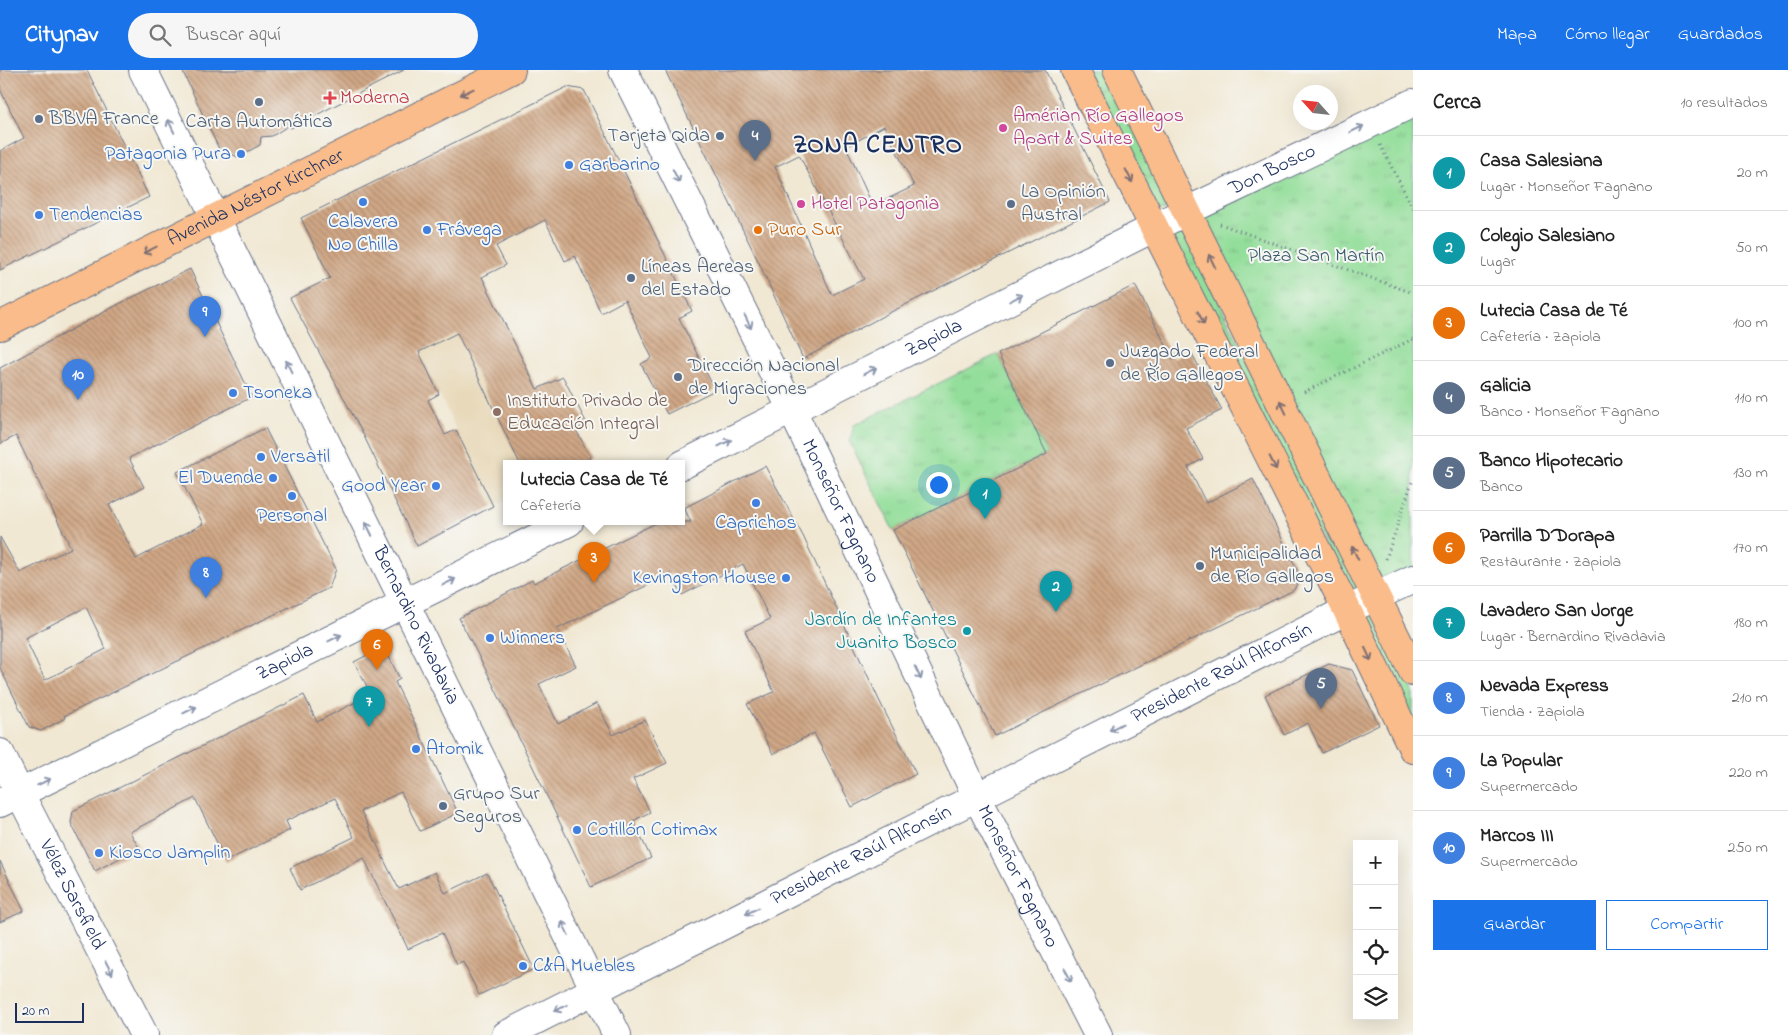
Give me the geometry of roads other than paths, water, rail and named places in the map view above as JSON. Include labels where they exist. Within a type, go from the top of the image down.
[{"type":"main road","name":"Avenida Néstor Kirchner","points":[[0,326],[511,70]]},
{"type":"main road","points":[[1075,70],[1347,610],[1413,748]]},
{"type":"main road","points":[[1117,70],[1413,672]]},
{"type":"street","name":"Bernardino Rivadavia","points":[[143,70],[617,1035]]},
{"type":"street","name":"Monseñor Fagnano","points":[[623,70],[792,410],[977,796],[1098,1035]]},
{"type":"street","name":"Don Bosco","points":[[1187,211],[1413,102]]},
{"type":"street","name":"Zapiola","points":[[685,464],[1187,211]]},
{"type":"street","name":"Zapiola","points":[[10,798],[563,525]]},
{"type":"street","name":"Presidente Raúl Alfonsín","points":[[506,1035],[977,796],[1347,610],[1413,579]]},
{"type":"street","name":"Vélez Sarsfield","points":[[0,753],[10,798],[144,1035]]},
{"type":"place","name":"Moderna","points":[[330,98]]},
{"type":"place","name":"Carta Automática","points":[[259,102]]},
{"type":"place","name":"BBVA France","points":[[39,119]]},
{"type":"place","name":"Amérian Río Gallegos Apart & Suites","points":[[1003,128]]},
{"type":"place","name":"Tarjeta Qida","points":[[720,136]]},
{"type":"place","name":"Patagonia Pura","points":[[241,154]]},
{"type":"place","name":"Galicia","points":[[755,161]]},
{"type":"place","name":"Garbarino","points":[[569,165]]},
{"type":"place","name":"Calavera No Chilla","points":[[363,202]]},
{"type":"place","name":"Hotel Patagonia","points":[[801,204]]},
{"type":"place","name":"La Opinión Austral","points":[[1011,204]]},
{"type":"place","name":"Tendencias","points":[[39,215]]},
{"type":"place","name":"Frávega","points":[[427,230]]},
{"type":"place","name":"Puro Sur","points":[[758,230]]},
{"type":"place","name":"Líneas Aereas del Estado","points":[[631,278]]},
{"type":"place","name":"La Popular","points":[[205,337]]},
{"type":"place","name":"Juzgado Federal de Río Gallegos","points":[[1110,363]]},
{"type":"place","name":"Dirección Nacional de Migraciones","points":[[678,377]]},
{"type":"place","name":"Tsoneka","points":[[233,393]]},
{"type":"place","name":"Marcos III","points":[[78,400]]},
{"type":"place","name":"Instituto Privado de Educación Integral","points":[[497,412]]},
{"type":"place","name":"Versatil","points":[[261,457]]},
{"type":"place","name":"El Duende","points":[[273,478]]},
{"type":"place","name":"Good Year","points":[[436,486]]},
{"type":"place","name":"Personal","points":[[292,496]]},
{"type":"place","name":"Caprichos","points":[[756,503]]},
{"type":"place","name":"Casa Salesiana","points":[[985,519]]},
{"type":"place","name":"Municipalidad de Río Gallegos","points":[[1200,566]]},
{"type":"place","name":"Kevingston House","points":[[786,578]]},
{"type":"place","name":"Lutecia Casa de Té","points":[[594,583]]},
{"type":"place","name":"Nevada Express","points":[[206,598]]},
{"type":"place","name":"Colegio Salesiano","points":[[1056,612]]},
{"type":"place","name":"Jardín de Infantes Juanito Bosco","points":[[967,631]]},
{"type":"place","name":"Winners","points":[[490,638]]},
{"type":"place","name":"Parrilla D´Dorapa","points":[[377,670]]},
{"type":"place","name":"Banco Hipotecario","points":[[1321,709]]},
{"type":"place","name":"Lavadero San Jorge","points":[[369,727]]},
{"type":"place","name":"Atomik","points":[[416,749]]},
{"type":"place","name":"Grupo Sur Seguros","points":[[443,806]]},
{"type":"place","name":"Cotillón Cotimax","points":[[577,830]]},
{"type":"place","name":"Kiosco Jamplin","points":[[99,853]]},
{"type":"place","name":"C&A Muebles","points":[[523,966]]},
{"type":"district","name":"ZONA CENTRO","points":[[878,146]]},
{"type":"park label","name":"Plaza San Martín","points":[[1316,256]]}]
